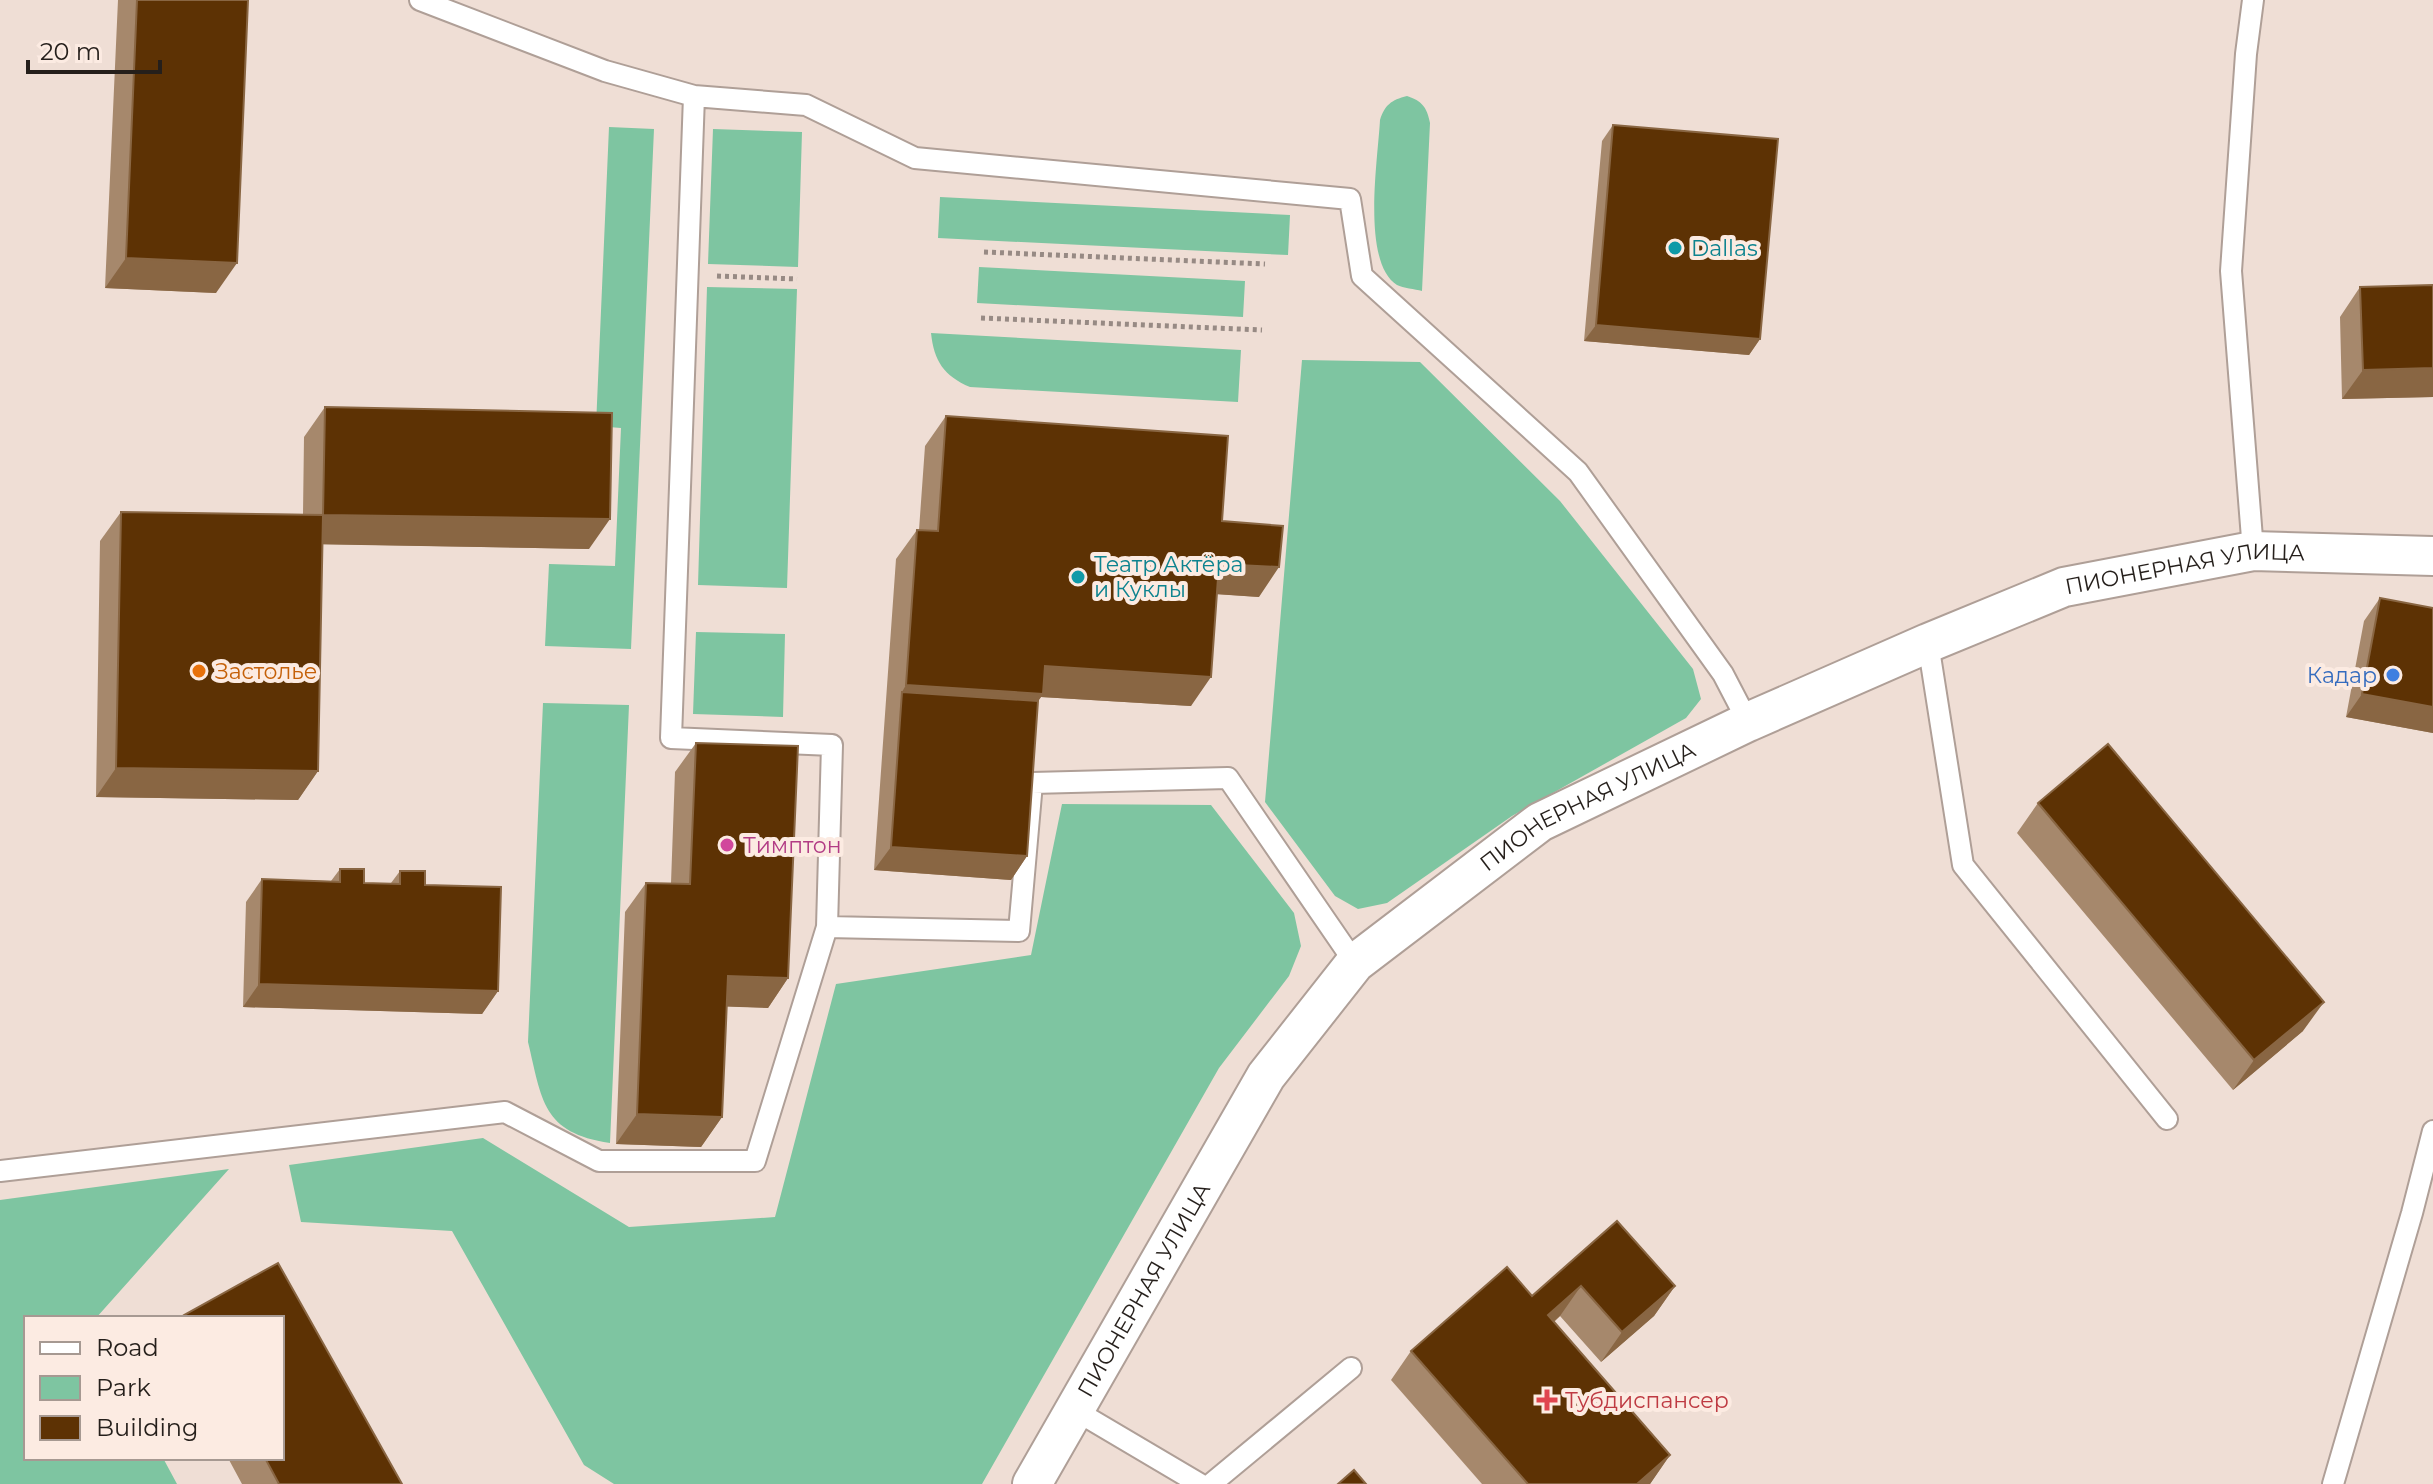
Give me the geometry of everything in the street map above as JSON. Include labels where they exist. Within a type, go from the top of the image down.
[{"type":"street","name":"ПИОНЕРНАЯ УЛИЦА","points":[[1032,1484],[1266,1076],[1355,963],[1540,822],[1748,722],[2064,587],[2253,551],[2433,556]]},
{"type":"lane","points":[[420,0],[605,71],[694,96],[806,105],[915,158],[1350,199],[1362,276],[1578,472],[1723,674],[1748,722]]},
{"type":"lane","points":[[2253,0],[2246,54],[2231,271],[2253,551]]},
{"type":"lane","points":[[0,1171],[505,1112],[599,1161],[755,1161],[827,927],[832,745],[671,738],[694,96]]},
{"type":"lane","points":[[1928,643],[1963,865],[2167,1119]]},
{"type":"lane","points":[[827,927],[1019,931],[1032,783],[1228,778],[1355,963]]},
{"type":"lane","points":[[2333,1484],[2433,1131]]},
{"type":"lane","points":[[1211,1484],[1351,1368]]},
{"type":"lane","points":[[1073,1409],[1200,1484]]},
{"type":"path","points":[[984,252],[1265,264]]},
{"type":"path","points":[[708,275],[797,279]]},
{"type":"path","points":[[981,318],[1262,330]]},
{"type":"green space","points":[[1407,96],[1423,105],[1430,123],[1422,291],[1397,285],[1386,273],[1375,233],[1380,120],[1389,104]]},
{"type":"green space","points":[[609,127],[654,129],[631,649],[545,646],[549,564],[615,566],[621,428],[596,426]]},
{"type":"green space","points":[[713,129],[802,132],[798,267],[708,264]]},
{"type":"green space","points":[[940,197],[1290,215],[1288,255],[938,238]]},
{"type":"green space","points":[[979,267],[1245,281],[1243,317],[977,303]]},
{"type":"green space","points":[[707,287],[797,289],[787,588],[698,585]]},
{"type":"green space","points":[[931,333],[1241,350],[1238,402],[970,387],[953,378],[942,366]]},
{"type":"green space","points":[[1302,360],[1420,362],[1560,501],[1693,669],[1701,699],[1686,718],[1512,816],[1387,903],[1358,909],[1335,896],[1265,802]]},
{"type":"green space","points":[[696,632],[785,634],[783,717],[693,714]]},
{"type":"green space","points":[[543,703],[629,705],[610,1143],[570,1131],[558,1122],[542,1097],[528,1042]]},
{"type":"green space","points":[[1062,804],[1211,805],[1294,913],[1301,946],[1289,976],[1219,1068],[982,1484],[614,1484],[584,1465],[452,1231],[301,1222],[289,1165],[483,1138],[629,1227],[775,1217],[836,984],[1031,955]]},
{"type":"green space","points":[[229,1169],[98,1316],[24,1316],[24,1460],[164,1460],[177,1484],[0,1484],[0,1200]]},
{"type":"building","points":[[137,0],[248,0],[237,263],[126,258]]},
{"type":"building","name":"Dallas","points":[[1613,125],[1778,139],[1760,339],[1596,325]]},
{"type":"building","points":[[2433,285],[2433,368],[2363,370],[2360,287]]},
{"type":"building","points":[[325,407],[612,413],[610,519],[323,515]]},
{"type":"building","name":"Театр Актёра и Куклы","points":[[946,416],[1228,436],[1222,521],[1283,526],[1279,567],[1219,564],[1211,677],[1045,666],[1043,694],[906,685],[917,530],[938,531]]},
{"type":"building","name":"Застолье","points":[[121,512],[323,515],[318,771],[116,768]]},
{"type":"building","name":"Кадар","points":[[2380,598],[2433,608],[2433,707],[2362,694]]},
{"type":"building","points":[[902,692],[1038,701],[1027,856],[891,847]]},
{"type":"building","points":[[696,743],[798,746],[788,978],[728,976],[722,1117],[637,1114],[646,883],[690,884]]},
{"type":"building","points":[[2108,744],[2324,1002],[2254,1060],[2038,803]]},
{"type":"building","points":[[340,869],[364,869],[364,883],[400,884],[400,871],[425,871],[425,885],[501,887],[498,991],[259,984],[262,879],[340,882]]},
{"type":"building","points":[[1617,1221],[1675,1286],[1622,1332],[1581,1286],[1548,1315],[1670,1455],[1637,1484],[1528,1484],[1411,1351],[1507,1267],[1532,1296]]},
{"type":"building","points":[[278,1263],[402,1484],[279,1484],[266,1460],[284,1460],[284,1316],[184,1315]]},
{"type":"building","points":[[1354,1470],[1366,1484],[1338,1484]]},
{"type":"place","name":"Dallas","points":[[1675,248]]},
{"type":"place","name":"Театр Актёра и Куклы","points":[[1078,577]]},
{"type":"place","name":"Застолье","points":[[199,671]]},
{"type":"place","name":"Кадар","points":[[2393,675]]},
{"type":"place","name":"Тимптон","points":[[727,845]]},
{"type":"place","name":"Тубдиспансер","points":[[1547,1400]]}]
